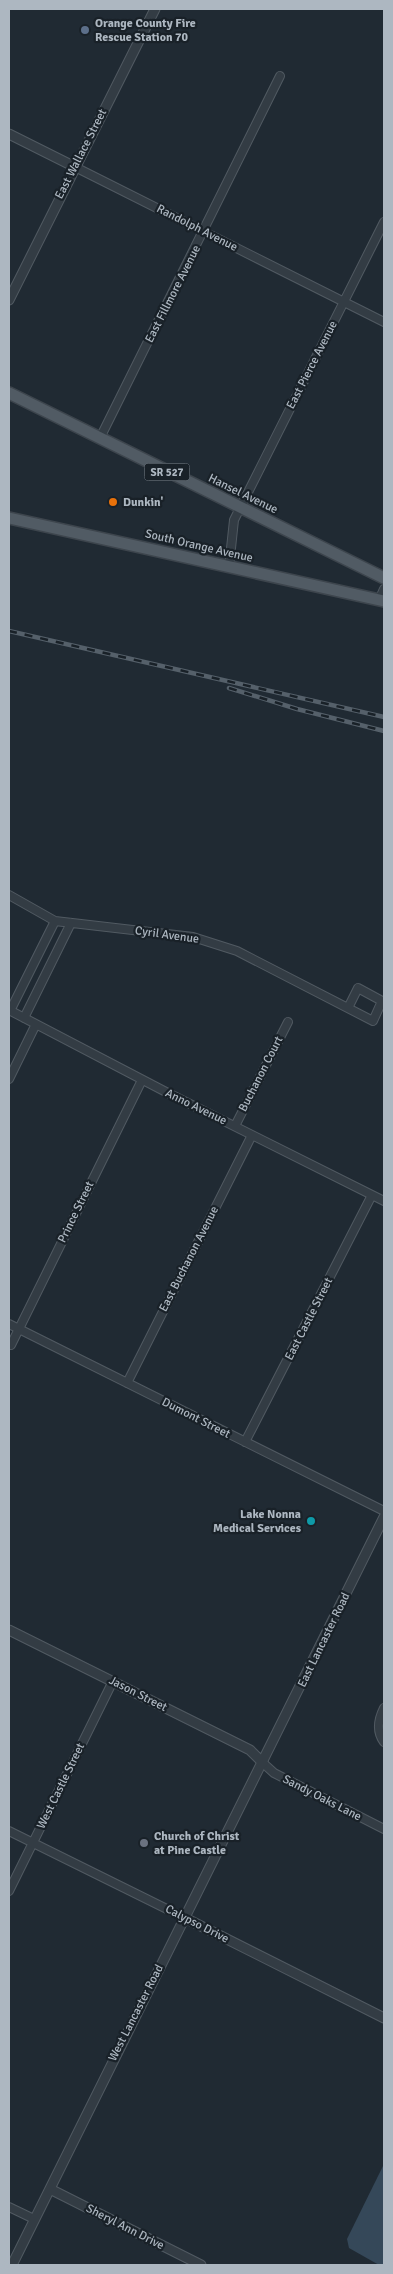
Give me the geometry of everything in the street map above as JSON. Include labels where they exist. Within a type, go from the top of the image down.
[{"type":"main road","name":"Hansel Avenue","points":[[9,393],[384,578]]},
{"type":"main road","name":"South Orange Avenue","points":[[9,518],[382,600]]},
{"type":"street","name":"East Wallace Street","points":[[9,300],[154,9]]},
{"type":"street","name":"East Fillmore Avenue","points":[[100,438],[280,76]]},
{"type":"street","name":"Randolph Avenue","points":[[9,134],[384,322]]},
{"type":"street","name":"East Pierce Avenue","points":[[229,567],[234,520],[384,222]]},
{"type":"street","points":[[382,600],[384,588]]},
{"type":"street","name":"Cyril Avenue","points":[[9,895],[55,921],[193,937],[237,951],[373,1021],[382,1001],[358,988],[348,1008]]},
{"type":"street","points":[[10,1011],[55,921]]},
{"type":"street","points":[[24,1018],[71,923]]},
{"type":"street","points":[[18,995],[33,1000]]},
{"type":"street","name":"Anno Avenue","points":[[10,1011],[142,1080],[384,1201]]},
{"type":"street","name":"Buchanon Court","points":[[235,1126],[288,1022]]},
{"type":"street","points":[[9,1079],[36,1024]]},
{"type":"street","name":"Prince Street","points":[[11,1345],[142,1080]]},
{"type":"street","name":"East Buchanon Avenue","points":[[127,1383],[252,1135]]},
{"type":"street","name":"East Castle Street","points":[[245,1442],[372,1195]]},
{"type":"street","name":"Dumont Street","points":[[9,1324],[384,1511]]},
{"type":"street","name":"East Lancaster Road","points":[[263,1763],[384,1517]]},
{"type":"street","name":"Jason Street","points":[[9,1630],[250,1750],[263,1763]]},
{"type":"street","name":"West Castle Street","points":[[9,1891],[113,1681]]},
{"type":"street","points":[[384,1708],[378,1726],[379,1733],[384,1742]]},
{"type":"street","name":"Sandy Oaks Lane","points":[[263,1763],[274,1773],[384,1829]]},
{"type":"street","name":"West Lancaster Road","points":[[12,2265],[263,1763]]},
{"type":"street","name":"Calypso Drive","points":[[9,1830],[384,2018]]},
{"type":"street","name":"Sheryl Ann Drive","points":[[50,2189],[201,2265]]},
{"type":"street","points":[[9,2206],[34,2219]]},
{"type":"water","points":[[384,2164],[384,2265],[379,2265],[349,2248],[347,2239]]},
{"type":"railway","points":[[9,631],[384,717]]},
{"type":"railway","points":[[229,688],[297,709],[384,731]]},
{"type":"place","name":"Orange County Fire Rescue Station 70","points":[[85,30]]},
{"type":"place","name":"Dunkin'","points":[[113,502]]},
{"type":"place","name":"Lake Nonna Medical Services","points":[[311,1521]]},
{"type":"place","name":"Church of Christ at Pine Castle","points":[[144,1843]]}]
